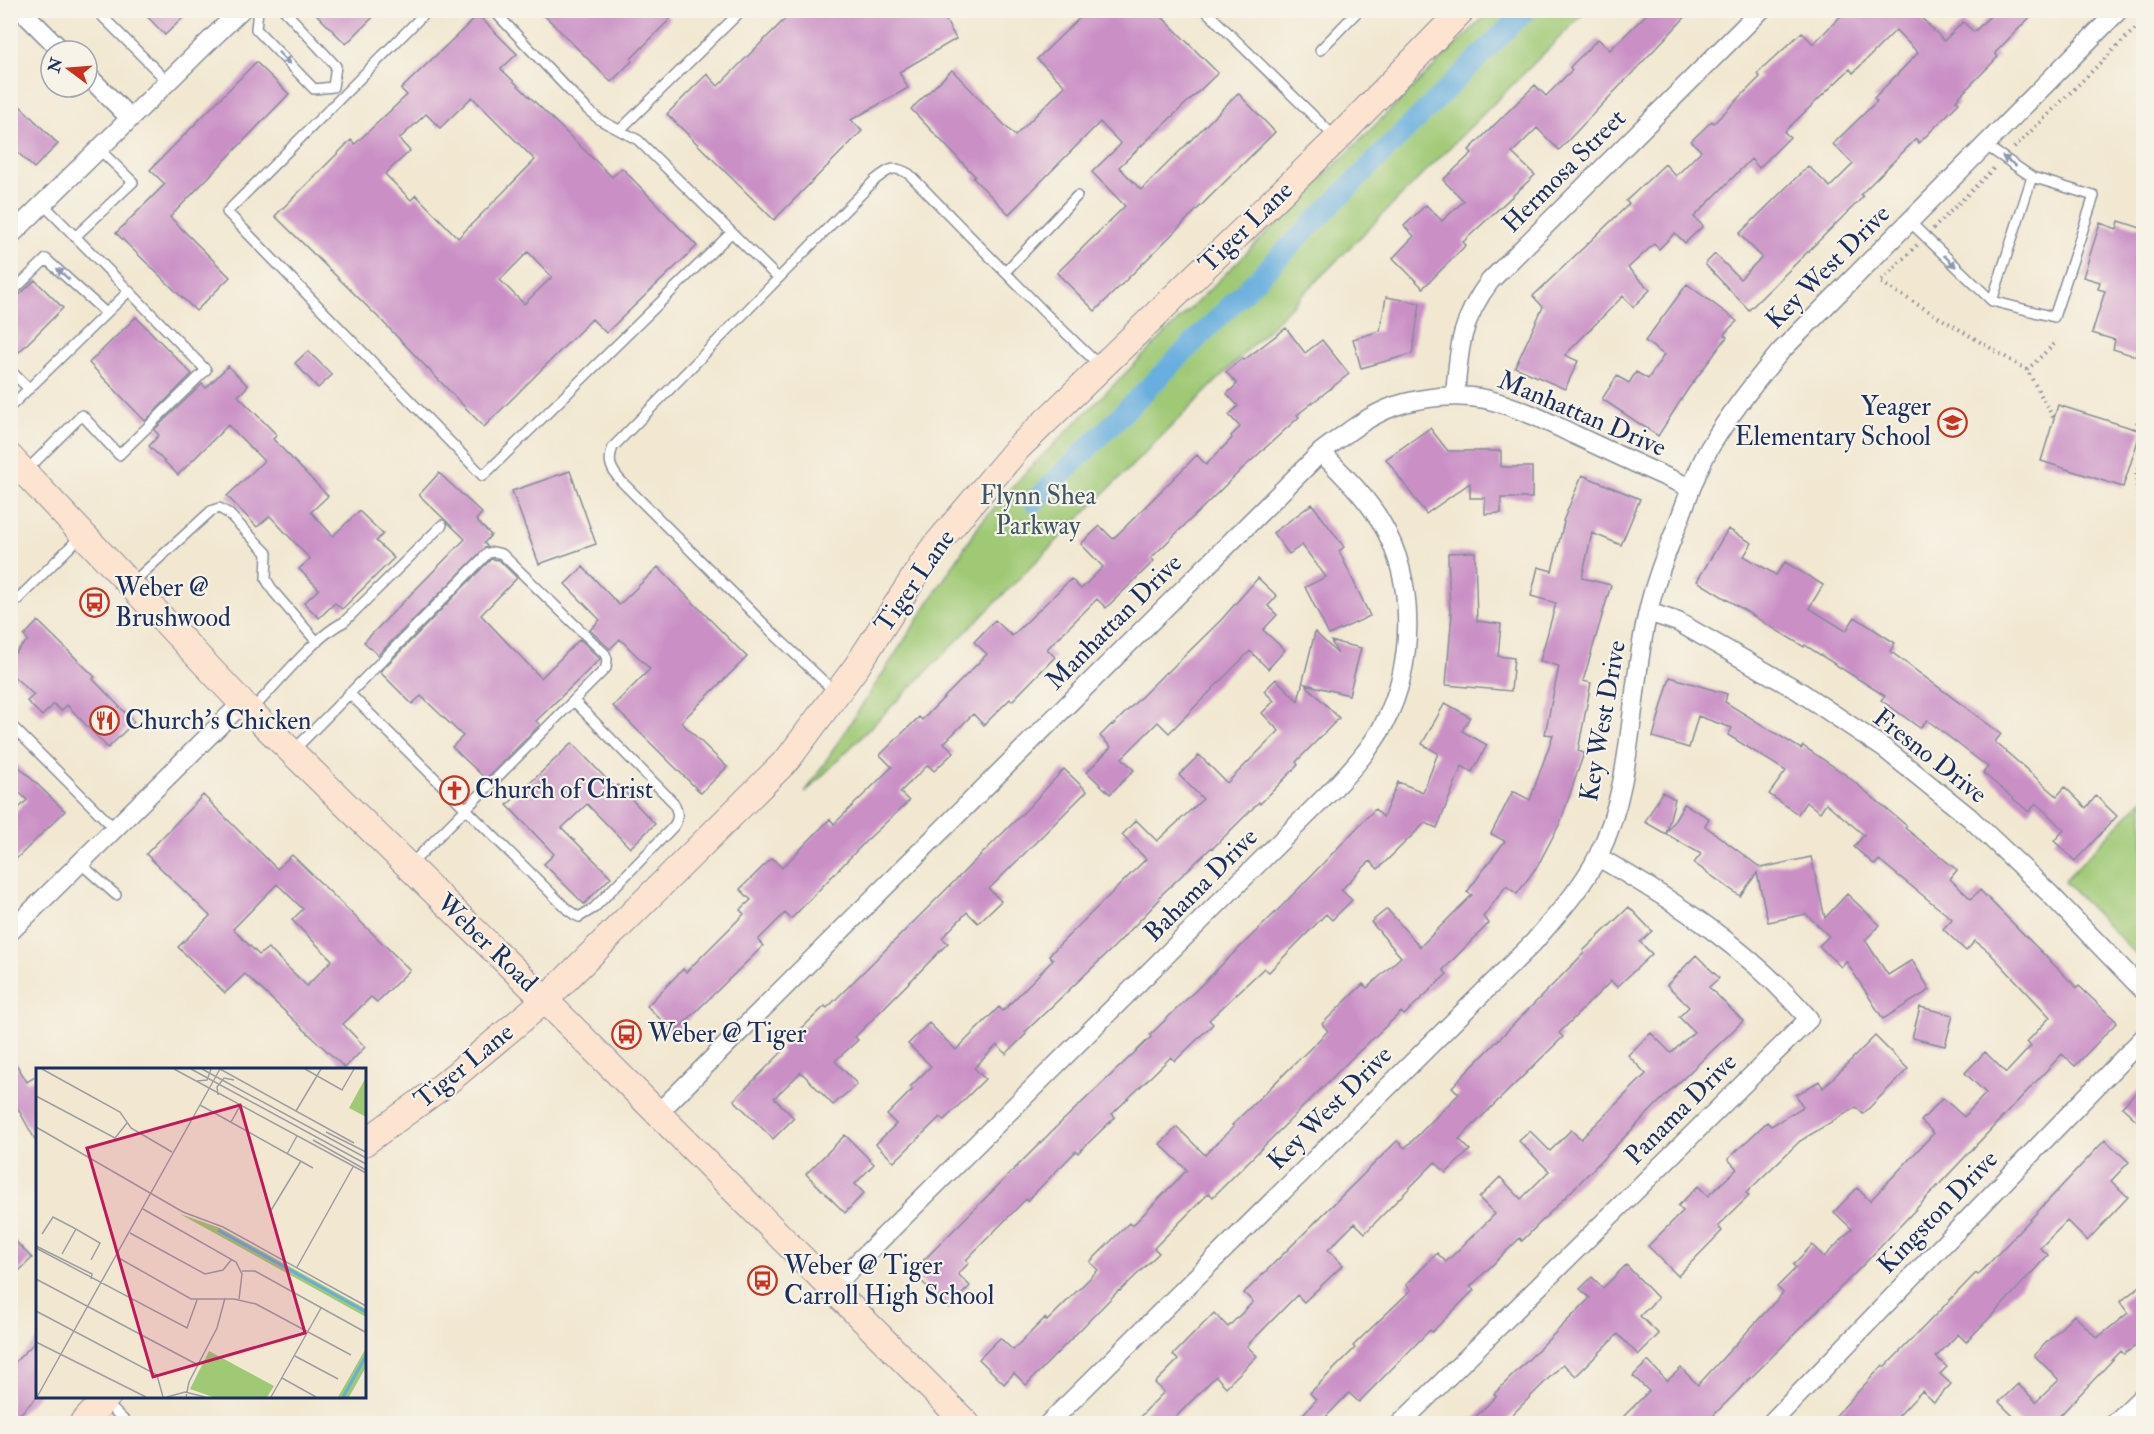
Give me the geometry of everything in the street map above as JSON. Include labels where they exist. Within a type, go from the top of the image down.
[{"type":"street","points":[[21,10],[50,39]]},
{"type":"street","points":[[11,234],[44,205],[241,10]]},
{"type":"street","name":"Tiger Lane","points":[[366,1142],[441,1087],[545,1000],[788,759],[857,666],[931,551],[1018,448],[1337,139],[1462,10]]},
{"type":"street","name":"Hermosa Street","points":[[1455,396],[1459,344],[1466,320],[1476,299],[1490,280],[1761,10]]},
{"type":"street","name":"Key West Drive","points":[[1048,1424],[1533,943],[1567,903],[1598,857],[1611,823],[1624,770],[1636,667],[1648,612],[1659,573],[1709,448],[1733,411],[1780,352],[2119,10]]},
{"type":"street","points":[[99,87],[130,118]]},
{"type":"street","name":"Manhattan Drive","points":[[658,1113],[1321,452],[1361,422],[1395,406],[1423,399],[1455,396],[1485,399],[1518,410],[1691,489]]},
{"type":"street","name":"Bahama Drive","points":[[832,1287],[1334,788],[1363,757],[1384,723],[1400,683],[1407,642],[1405,596],[1397,557],[1381,521],[1356,489],[1321,452]]},
{"type":"street","name":"Weber Road","points":[[16,468],[83,534],[247,707],[545,1000],[967,1424]]},
{"type":"street","name":"Fresno Drive","points":[[1648,612],[1678,622],[1789,685],[1884,749],[1977,825],[2049,893],[2144,991]]},
{"type":"street","points":[[11,932],[115,829],[247,707]]},
{"type":"street","name":"Panama Drive","points":[[1400,1424],[1809,1019],[1784,990],[1750,959],[1706,925],[1640,881],[1598,857]]},
{"type":"street","name":"Kingston Drive","points":[[1770,1424],[2144,1037]]},
{"type":"street","points":[[2114,1424],[2144,1395]]},
{"type":"street","points":[[81,1424],[106,1399]]},
{"type":"lane","points":[[96,10],[168,82]]},
{"type":"lane","points":[[258,10],[256,29],[314,89],[333,87]]},
{"type":"lane","points":[[284,10],[336,66],[333,87]]},
{"type":"lane","points":[[428,10],[227,212],[483,476],[731,233]]},
{"type":"lane","points":[[493,10],[587,110],[600,120],[638,140],[778,278]]},
{"type":"lane","points":[[620,130],[742,10]]},
{"type":"lane","points":[[1204,10],[1337,139]]},
{"type":"lane","points":[[1320,50],[1359,10]]},
{"type":"lane","points":[[333,87],[342,96]]},
{"type":"lane","points":[[1909,221],[1992,301],[2054,318],[2094,196],[2032,177],[1985,145]]},
{"type":"lane","points":[[75,237],[133,182],[100,150]]},
{"type":"lane","points":[[837,694],[621,481],[610,464],[609,455],[613,447],[875,180],[892,168],[909,174],[1101,367]]},
{"type":"lane","points":[[1992,301],[2032,177]]},
{"type":"lane","points":[[1005,272],[1077,196]]},
{"type":"lane","points":[[16,468],[82,415],[119,455],[206,370],[44,205]]},
{"type":"lane","points":[[10,294],[46,258],[106,313]]},
{"type":"lane","points":[[10,407],[129,291]]},
{"type":"lane","points":[[10,370],[29,389]]},
{"type":"lane","points":[[131,584],[211,511],[219,508],[228,513],[267,553],[266,579],[273,591],[317,642]]},
{"type":"lane","points":[[247,707],[317,642],[344,622],[442,525]]},
{"type":"lane","points":[[10,607],[83,534]]},
{"type":"lane","points":[[292,752],[488,553],[502,554],[605,654],[606,668],[408,866]]},
{"type":"lane","points":[[10,590],[19,598]]},
{"type":"lane","points":[[350,693],[574,915],[585,915],[673,827],[677,822],[677,810],[673,802],[574,701]]},
{"type":"lane","points":[[10,724],[115,829]]},
{"type":"lane","points":[[80,863],[116,895]]},
{"type":"lane","points":[[106,1399],[128,1424]]},
{"type":"path","points":[[2054,419],[2027,370],[1880,282],[2144,20]]},
{"type":"path","points":[[2027,370],[2055,343]]},
{"type":"path","points":[[2134,429],[2144,409]]},
{"type":"path","points":[[2144,451],[2136,476],[2144,529]]},
{"type":"green space","name":"Flynn Shea Parkway","points":[[1490,11],[1586,11],[805,793],[980,524],[1024,474]]},
{"type":"green space","points":[[2143,799],[2143,961],[2064,881]]},
{"type":"building","points":[[141,10],[191,10],[165,35]]},
{"type":"building","points":[[312,10],[380,10],[346,44]]},
{"type":"building","points":[[539,10],[661,10],[670,19],[611,82]]},
{"type":"building","points":[[794,10],[940,10],[956,39],[899,72],[908,88],[851,120],[862,131],[774,220],[667,114],[707,74],[718,86]]},
{"type":"building","points":[[1088,10],[1155,10],[1218,73],[1119,167],[1141,190],[1238,93],[1275,132],[1095,311],[1057,273],[1125,206],[1092,172],[1121,144],[1100,122],[1009,214],[911,109],[952,70],[1015,136],[1065,86],[1037,59]]},
{"type":"building","points":[[1651,10],[1692,10],[1559,150],[1537,128],[1512,153],[1535,175],[1463,242],[1466,245],[1423,288],[1393,258],[1414,236],[1404,226],[1426,205],[1442,221],[1464,201],[1443,180],[1472,153],[1469,150],[1535,85],[1546,96],[1572,70],[1570,67],[1598,39],[1610,50]]},
{"type":"building","points":[[1847,10],[1914,10],[1944,41],[1963,22],[1974,32],[1996,10],[2037,10],[1995,53],[1998,57],[1956,100],[1959,103],[1919,143],[1916,139],[1861,194],[1863,197],[1749,310],[1705,264],[1715,254],[1740,279],[1762,257],[1739,234],[1808,166],[1830,187],[1853,164],[1833,144],[1877,101],[1874,98],[1918,53],[1896,30],[1853,73],[1850,69],[1784,132],[1790,137],[1759,168],[1751,159],[1694,217],[1703,226],[1685,243],[1675,233],[1659,249],[1654,244],[1628,268],[1650,290],[1633,307],[1623,296],[1565,355],[1578,361],[1565,389],[1515,367],[1543,307],[1533,296],[1629,204],[1626,201],[1665,164],[1676,176],[1701,151],[1691,141],[1712,121],[1714,123],[1760,77],[1757,74],[1802,32],[1813,44]]},
{"type":"building","points":[[478,15],[517,54],[501,69],[612,177],[622,168],[697,246],[606,333],[592,319],[484,427],[381,320],[275,216],[351,140],[355,144],[407,95],[401,89]],"holes":[[[472,97],[535,160],[458,238],[416,195],[411,200],[385,174],[410,151],[399,139],[426,114],[440,128]],[[528,252],[552,277],[524,304],[500,280]]]},
{"type":"building","points":[[256,62],[289,94],[170,217],[230,277],[196,311],[116,233],[165,184],[150,170]]},
{"type":"building","points":[[10,96],[58,144],[34,168],[10,145]]},
{"type":"building","points":[[2119,221],[2144,229],[2144,359],[2113,349],[2115,340],[2092,333],[2105,291],[2098,289],[2100,282],[2083,277],[2100,223],[2117,229]]},
{"type":"building","points":[[35,280],[63,308],[19,352],[10,344],[10,304]]},
{"type":"building","points":[[1687,284],[1737,321],[1724,334],[1727,337],[1688,389],[1658,436],[1602,399],[1617,376],[1629,383],[1636,372],[1648,379],[1664,355],[1645,341]]},
{"type":"building","points":[[1386,297],[1420,303],[1412,354],[1361,368],[1353,339],[1380,331]]},
{"type":"building","points":[[136,317],[192,374],[145,421],[89,363]]},
{"type":"building","points":[[1286,328],[1305,353],[1322,340],[1349,374],[1297,415],[1299,417],[1151,558],[1154,561],[1106,608],[1097,599],[1047,649],[1055,657],[1012,701],[1010,699],[984,725],[973,714],[944,743],[954,752],[934,771],[928,765],[900,792],[909,801],[866,841],[791,919],[785,913],[758,940],[763,946],[674,1033],[647,1006],[683,969],[686,972],[744,914],[740,910],[751,900],[740,889],[772,858],[782,868],[830,819],[834,824],[892,767],[880,755],[919,717],[922,720],[987,654],[974,642],[995,620],[1012,636],[1071,579],[1081,589],[1103,567],[1081,544],[1100,526],[1113,539],[1197,455],[1206,465],[1240,427],[1229,415],[1238,406],[1227,394],[1237,384],[1226,372],[1242,358],[1244,360]]},
{"type":"building","points":[[308,351],[332,375],[318,388],[295,363]]},
{"type":"building","points":[[228,366],[248,386],[238,396],[277,435],[273,439],[328,496],[311,512],[333,536],[359,511],[383,534],[376,541],[394,558],[342,609],[335,603],[319,618],[304,603],[319,589],[299,569],[310,559],[270,516],[257,527],[227,496],[264,461],[228,425],[178,475],[149,446],[159,435],[154,430],[202,384],[206,388]]},
{"type":"building","points":[[2058,405],[2141,431],[2123,487],[2041,461]]},
{"type":"building","points":[[1430,428],[1448,451],[1501,451],[1501,467],[1532,467],[1532,498],[1501,498],[1501,513],[1485,514],[1485,498],[1470,498],[1470,483],[1426,514],[1386,459]]},
{"type":"building","points":[[570,471],[596,544],[539,564],[512,491]]},
{"type":"building","points":[[439,473],[482,513],[476,520],[491,535],[484,543],[487,546],[378,655],[364,642],[465,539],[419,495]]},
{"type":"building","points":[[1582,475],[1640,499],[1621,545],[1592,533],[1582,578],[1611,585],[1583,681],[1591,683],[1578,751],[1584,753],[1560,823],[1538,865],[1517,894],[1506,886],[1483,917],[1489,923],[1443,970],[1447,974],[1404,1015],[1401,1012],[1353,1057],[1213,1197],[1209,1193],[1154,1248],[1159,1253],[1119,1290],[1026,1385],[1014,1373],[1004,1384],[979,1359],[1000,1338],[1013,1350],[1045,1318],[1047,1321],[1098,1270],[1090,1262],[1129,1223],[1132,1226],[1187,1170],[1160,1144],[1177,1127],[1205,1155],[1234,1126],[1232,1125],[1328,1031],[1322,1024],[1363,984],[1367,988],[1401,957],[1371,922],[1387,909],[1420,947],[1472,895],[1467,892],[1505,841],[1491,834],[1513,791],[1530,800],[1553,735],[1545,734],[1559,666],[1540,661],[1556,603],[1531,596],[1538,567],[1552,571],[1563,521]]},
{"type":"building","points":[[1312,504],[1344,547],[1339,551],[1370,616],[1329,635],[1305,587],[1326,577],[1302,545],[1289,554],[1273,533]]},
{"type":"building","points":[[1728,529],[1752,543],[1744,556],[1776,575],[1785,562],[1823,585],[1809,608],[1846,631],[1855,617],[1895,643],[1890,651],[2001,734],[1995,742],[2057,796],[2065,787],[2086,808],[2096,796],[2117,816],[2075,861],[2054,841],[2064,830],[2036,803],[2029,812],[1983,773],[1988,767],[1927,720],[1920,728],[1881,700],[1885,696],[1697,581]]},
{"type":"building","points":[[1475,552],[1477,621],[1501,624],[1498,656],[1514,658],[1511,691],[1446,685],[1452,613],[1450,613],[1448,553]]},
{"type":"building","points":[[491,559],[499,560],[517,578],[481,615],[541,678],[580,639],[600,659],[536,721],[540,725],[486,779],[452,747],[463,736],[421,696],[412,704],[380,672]]},
{"type":"building","points":[[583,567],[619,605],[658,567],[747,657],[681,722],[727,767],[701,793],[613,706],[650,669],[620,639],[610,649],[590,630],[600,620],[565,584]]},
{"type":"building","points":[[1258,578],[1277,596],[1268,606],[1277,615],[1263,630],[1285,650],[1268,669],[1250,651],[1169,733],[1158,722],[1122,758],[1134,770],[1110,794],[1087,772],[1111,747],[1100,736],[1221,620]]},
{"type":"building","points":[[38,621],[95,677],[93,679],[134,722],[108,748],[67,705],[61,711],[54,704],[42,716],[27,701],[34,695],[10,673],[10,658],[28,640],[24,636]]},
{"type":"building","points":[[1315,632],[1338,654],[1331,641],[1361,648],[1349,695],[1305,684],[1339,718],[1296,762],[1298,765],[1260,804],[1259,802],[1159,897],[1160,899],[1116,945],[1025,1032],[1026,1034],[1006,1054],[997,1045],[974,1068],[985,1079],[944,1120],[940,1117],[894,1162],[876,1144],[896,1124],[887,1115],[913,1089],[910,1087],[931,1066],[908,1044],[929,1023],[956,1050],[999,1007],[1003,1011],[1053,960],[1049,955],[1146,859],[1122,835],[1136,820],[1157,841],[1203,799],[1179,775],[1199,755],[1227,783],[1279,731],[1262,713],[1274,701],[1264,691],[1276,679],[1298,701]]},
{"type":"building","points":[[1670,677],[1727,694],[1725,702],[1801,749],[1803,746],[1846,775],[1907,826],[1905,828],[1957,870],[1950,879],[1971,899],[1980,890],[2077,988],[2079,986],[2117,1022],[2075,1066],[2062,1054],[1867,1261],[1705,1424],[1616,1424],[1649,1391],[1633,1376],[1648,1361],[1667,1381],[1681,1368],[1698,1385],[1783,1293],[1777,1287],[1796,1268],[1793,1265],[1812,1245],[1824,1257],[1852,1229],[1834,1212],[1857,1188],[1870,1201],[1934,1133],[1921,1121],[1943,1098],[1964,1117],[1986,1093],[1965,1073],[1985,1052],[2006,1073],[2031,1046],[2027,1042],[2050,1017],[1988,951],[1975,941],[1966,951],[1943,929],[1952,919],[1879,860],[1875,865],[1854,847],[1864,835],[1826,803],[1820,812],[1806,802],[1798,814],[1769,794],[1786,771],[1728,735],[1732,728],[1698,716],[1689,748],[1653,737]]},
{"type":"building","points":[[1445,703],[1470,717],[1462,731],[1487,745],[1472,772],[1462,766],[1437,828],[1425,823],[1378,869],[1370,861],[1341,890],[1352,900],[1332,920],[1326,914],[1269,972],[1264,968],[1209,1020],[1213,1024],[1175,1061],[1171,1057],[1112,1114],[1115,1117],[1078,1153],[1076,1151],[966,1260],[969,1263],[958,1274],[970,1286],[949,1308],[912,1272],[1054,1129],[1151,1037],[1150,1035],[1282,906],[1375,809],[1383,817],[1398,782],[1423,792],[1438,753],[1422,744]]},
{"type":"building","points":[[572,743],[615,788],[618,785],[655,824],[630,848],[587,804],[562,828],[611,877],[584,904],[544,864],[554,854],[507,805]]},
{"type":"building","points":[[10,758],[65,811],[10,865],[10,817],[27,800],[10,783]]},
{"type":"building","points":[[1064,769],[1087,791],[989,889],[1001,901],[978,923],[967,912],[942,938],[948,943],[855,1037],[858,1040],[835,1061],[857,1084],[833,1105],[801,1072],[774,1098],[794,1118],[773,1139],[734,1100],[782,1052],[780,1049],[825,1006],[827,1008],[1027,809]]},
{"type":"building","points":[[1662,792],[1675,799],[1666,834],[1645,822]]},
{"type":"building","points":[[203,795],[277,869],[292,855],[410,970],[377,1002],[371,997],[343,1024],[365,1047],[345,1068],[245,974],[225,993],[178,947],[210,916],[146,854]],"holes":[[[277,884],[303,909],[292,920],[332,960],[307,986],[268,948],[259,955],[233,929]]]},
{"type":"building","points":[[1684,804],[1709,818],[1705,826],[1761,868],[1811,857],[1825,918],[1847,894],[1880,925],[1865,940],[1888,975],[1912,960],[1930,990],[1883,1019],[1846,961],[1841,967],[1819,946],[1829,936],[1806,914],[1768,922],[1757,873],[1740,896],[1694,863],[1701,854],[1666,834]]},
{"type":"building","points":[[1629,907],[1652,931],[1640,942],[1652,954],[1617,987],[1611,981],[1559,1033],[1563,1037],[1459,1139],[1470,1150],[1446,1173],[1435,1162],[1365,1233],[1355,1223],[1328,1250],[1343,1265],[1304,1302],[1297,1295],[1247,1346],[1257,1356],[1226,1387],[1216,1376],[1169,1424],[1133,1424],[1164,1392],[1155,1383],[1178,1360],[1173,1355],[1214,1313],[1228,1327],[1253,1302],[1244,1293],[1397,1141],[1405,1148],[1459,1094],[1452,1087],[1584,953],[1583,951]]},
{"type":"building","points":[[1696,955],[1719,978],[1709,987],[1743,1021],[1666,1095],[1522,1241],[1520,1238],[1470,1287],[1474,1290],[1432,1332],[1430,1330],[1359,1402],[1349,1393],[1319,1424],[1294,1424],[1316,1400],[1310,1393],[1355,1348],[1353,1346],[1411,1290],[1406,1285],[1437,1253],[1446,1262],[1495,1214],[1479,1198],[1500,1177],[1521,1199],[1549,1171],[1519,1141],[1530,1131],[1550,1151],[1571,1130],[1581,1139],[1646,1074],[1628,1055],[1651,1033],[1671,1053],[1694,1032],[1679,1017],[1689,1007],[1667,985]]},
{"type":"building","points":[[1920,1007],[1953,1015],[1945,1046],[1912,1038]]},
{"type":"building","points":[[1875,1036],[1908,1069],[1863,1114],[1856,1107],[1800,1141],[1746,1193],[1749,1196],[1718,1226],[1722,1231],[1678,1276],[1648,1246],[1683,1211],[1678,1206],[1698,1186],[1708,1196],[1737,1169],[1728,1159],[1767,1122],[1771,1126],[1803,1107],[1796,1095],[1819,1081],[1823,1088]]},
{"type":"building","points":[[10,1054],[27,1082],[36,1076],[36,1141],[17,1107],[10,1110]]},
{"type":"building","points":[[2144,1084],[2144,1127],[2122,1107]]},
{"type":"building","points":[[845,1135],[874,1164],[855,1184],[864,1193],[845,1213],[806,1174]]},
{"type":"building","points":[[2105,1140],[2129,1162],[2111,1181],[2128,1197],[2087,1241],[2067,1221],[2040,1248],[2048,1255],[2005,1302],[1966,1342],[1958,1334],[1936,1357],[1947,1367],[1940,1374],[1951,1384],[1934,1402],[1922,1391],[1891,1424],[1828,1424],[1883,1365],[1885,1367],[1976,1273],[1978,1275]]},
{"type":"building","points":[[10,1236],[32,1258],[10,1280]]},
{"type":"building","points":[[1626,1265],[1658,1298],[1640,1316],[1659,1334],[1638,1355],[1618,1334],[1576,1376],[1563,1364],[1503,1424],[1469,1424],[1496,1396],[1494,1394],[1590,1298],[1580,1289],[1592,1277],[1603,1288]]},
{"type":"building","points":[[2144,1283],[2144,1340],[2124,1354],[2121,1351],[2052,1424],[2021,1424],[1999,1402],[2018,1384],[2036,1402],[2059,1380],[2034,1355],[2074,1315],[2097,1338],[2128,1313],[2120,1302]]},
{"type":"building","points":[[36,1341],[36,1398],[10,1424],[10,1367]]},
{"type":"waterway","points":[[1034,502],[1526,10]]},
{"type":"place","name":"Yeager Elementary School","points":[[1952,422]]},
{"type":"place","name":"Weber @ Brushwood","points":[[94,603]]},
{"type":"place","name":"Church's Chicken","points":[[104,721]]},
{"type":"place","name":"Church of Christ","points":[[454,790]]},
{"type":"place","name":"Weber @ Tiger","points":[[627,1034]]},
{"type":"place","name":"Weber @ Tiger Carroll High School","points":[[763,1281]]}]
